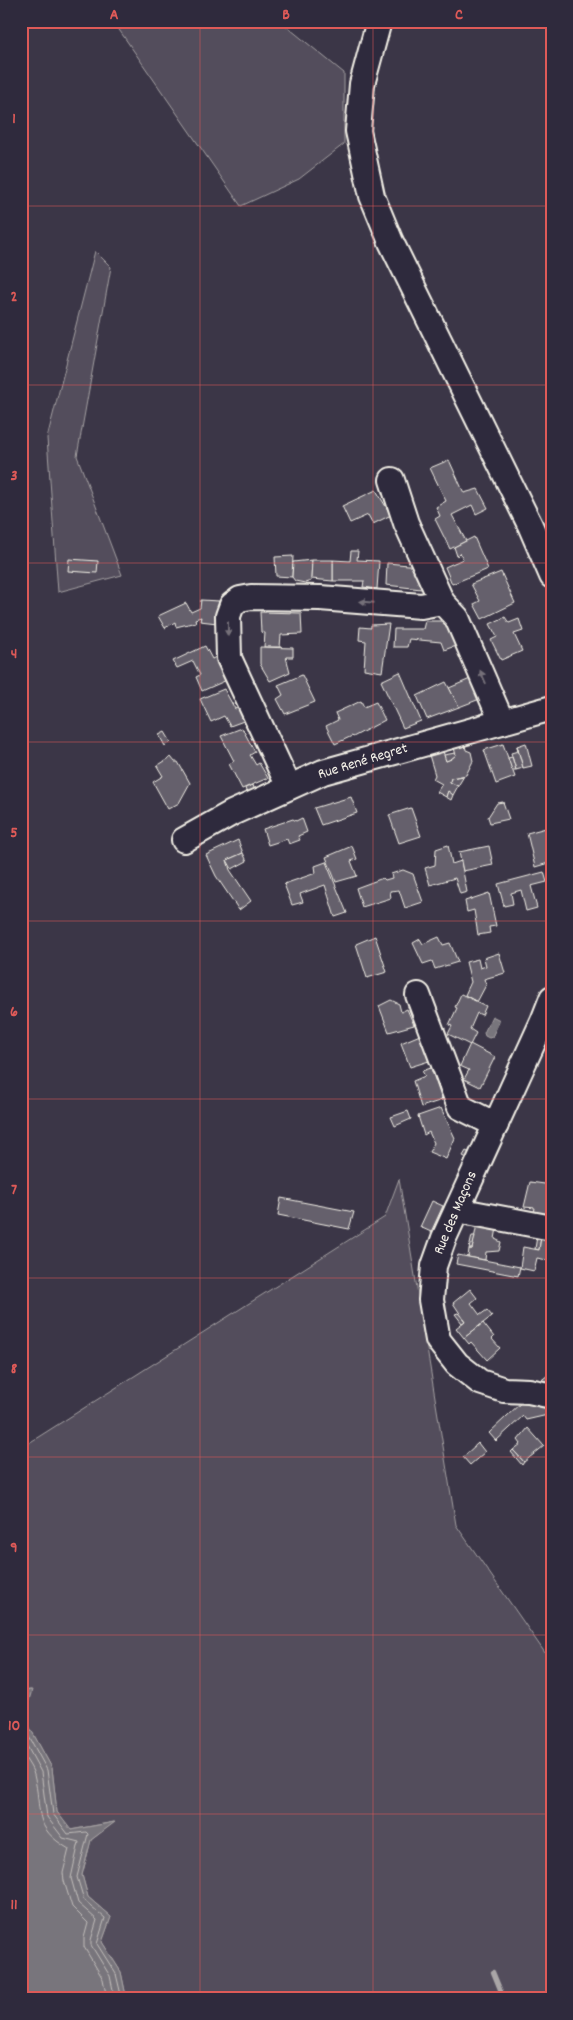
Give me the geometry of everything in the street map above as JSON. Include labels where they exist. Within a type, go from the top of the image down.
[{"type":"street","points":[[379,21],[362,84],[358,131],[372,196],[391,242],[530,525],[552,576]]},
{"type":"street","points":[[392,480],[406,523],[442,602],[457,618],[502,722]]},
{"type":"street","points":[[289,786],[229,658],[228,616],[232,605],[240,599],[250,597],[320,598],[421,606],[442,602]]},
{"type":"street","name":"Rue René Regret","points":[[184,840],[232,812],[323,772],[552,708]]},
{"type":"street","points":[[418,995],[460,1108],[496,1125]]},
{"type":"street","name":"Rue des Maçons","points":[[552,998],[457,1210],[434,1266],[431,1300],[438,1340],[457,1364],[480,1382],[504,1390],[529,1391],[552,1396]]},
{"type":"street","points":[[457,1210],[552,1228]]},
{"type":"shaded area","points":[[113,21],[280,21],[344,73],[344,144],[299,179],[241,206]]},
{"type":"shaded area","points":[[95,251],[111,267],[77,456],[122,575],[58,592],[47,438]]},
{"type":"shaded area","points":[[552,522],[552,550],[541,527]]},
{"type":"shaded area","points":[[399,1179],[456,1525],[552,1663],[552,1999],[128,1999],[121,1972],[102,1942],[111,1917],[88,1897],[82,1875],[91,1840],[114,1822],[70,1830],[57,1812],[52,1768],[24,1717],[31,1690],[21,1691],[21,1448],[385,1217]]},
{"type":"water","points":[[492,1016],[500,1020],[492,1037],[489,1038],[484,1033]]},
{"type":"water","points":[[32,1690],[24,1717],[52,1768],[57,1812],[71,1830],[115,1822],[91,1840],[82,1875],[88,1897],[111,1917],[102,1942],[121,1972],[128,1999],[21,1999],[21,1691]]},
{"type":"building","points":[[449,460],[464,493],[478,489],[488,508],[476,514],[472,505],[452,515],[466,541],[450,549],[435,519],[440,516],[436,507],[446,501],[430,468]]},
{"type":"building","points":[[376,490],[391,515],[373,524],[368,515],[350,523],[342,506]]},
{"type":"building","points":[[474,537],[488,569],[452,584],[445,567],[463,559],[460,553],[457,556],[454,547]]},
{"type":"building","points":[[351,551],[358,551],[357,560],[379,561],[377,589],[363,587],[364,581],[333,581],[333,560],[350,561]]},
{"type":"building","points":[[293,556],[292,577],[276,576],[275,557]]},
{"type":"building","points":[[69,559],[98,561],[97,573],[68,571]]},
{"type":"building","points":[[312,560],[311,581],[305,583],[295,581],[292,577],[293,562]]},
{"type":"building","points":[[312,560],[333,560],[333,581],[311,579]]},
{"type":"building","points":[[387,563],[419,566],[430,590],[386,585]]},
{"type":"building","points":[[501,572],[515,603],[482,619],[474,604],[480,601],[471,584]]},
{"type":"building","points":[[201,600],[219,601],[217,623],[200,621],[201,617],[195,619],[196,622],[176,627],[175,622],[165,628],[158,616],[186,603],[191,612],[200,608]]},
{"type":"building","points":[[260,612],[301,613],[302,634],[281,635],[280,647],[264,647],[265,633],[261,632]]},
{"type":"building","points":[[505,617],[509,623],[519,619],[523,631],[514,634],[522,651],[501,660],[491,640],[497,637],[490,624]]},
{"type":"building","points":[[425,621],[445,621],[461,644],[444,650],[441,642],[409,639],[407,647],[393,647],[394,629],[423,629]]},
{"type":"building","points":[[389,624],[382,672],[364,669],[366,641],[359,640],[360,627],[371,628],[371,625]]},
{"type":"building","points":[[205,646],[212,659],[216,657],[227,680],[202,691],[196,677],[200,675],[193,661],[177,668],[173,661]]},
{"type":"building","points":[[260,647],[293,648],[293,657],[286,657],[290,672],[270,681],[260,664]]},
{"type":"building","points":[[400,672],[421,721],[403,728],[381,681]]},
{"type":"building","points":[[302,675],[315,702],[285,714],[277,699],[283,695],[278,685]]},
{"type":"building","points":[[475,677],[485,697],[459,707],[449,688]]},
{"type":"building","points":[[446,682],[459,707],[427,719],[417,696]]},
{"type":"building","points":[[224,689],[235,709],[241,706],[249,719],[230,726],[224,716],[211,722],[200,699]]},
{"type":"building","points":[[361,701],[364,707],[376,702],[385,720],[335,744],[326,726],[338,720],[335,713]]},
{"type":"building","points":[[242,728],[255,752],[250,755],[256,765],[259,763],[268,778],[242,789],[229,764],[234,761],[221,736]]},
{"type":"building","points":[[165,732],[171,742],[165,746],[159,735]]},
{"type":"building","points":[[526,743],[532,766],[523,768],[517,746]]},
{"type":"building","points":[[503,744],[515,777],[496,784],[484,750]]},
{"type":"building","points":[[465,745],[466,750],[471,752],[473,761],[466,775],[451,778],[450,782],[458,786],[453,795],[448,791],[446,797],[437,792],[442,784],[433,779],[435,775],[429,755],[443,751],[446,761],[456,755],[454,748]]},
{"type":"building","points":[[517,746],[523,768],[516,770],[511,753],[518,751]]},
{"type":"building","points":[[455,753],[456,755],[446,761],[444,755]]},
{"type":"building","points":[[171,757],[175,762],[178,762],[190,783],[179,803],[168,809],[153,782],[163,776],[157,766]]},
{"type":"building","points":[[512,757],[516,770],[512,770],[508,758]]},
{"type":"building","points":[[464,776],[458,786],[450,782],[451,778]]},
{"type":"building","points":[[253,785],[255,791],[247,794],[245,788]]},
{"type":"building","points":[[448,791],[453,795],[451,800],[446,797]]},
{"type":"building","points":[[351,797],[357,813],[321,825],[314,808]]},
{"type":"building","points":[[503,802],[509,819],[490,823],[488,817],[497,803]]},
{"type":"building","points":[[411,808],[421,836],[399,843],[389,815]]},
{"type":"building","points":[[302,818],[307,832],[298,836],[300,840],[289,844],[287,839],[268,845],[263,829]]},
{"type":"building","points":[[546,828],[552,843],[552,862],[535,867],[527,833]]},
{"type":"building","points":[[238,840],[243,853],[227,860],[230,870],[251,901],[239,910],[216,876],[206,855]]},
{"type":"building","points":[[448,845],[452,864],[461,861],[467,892],[460,894],[455,878],[430,885],[425,868],[435,865],[436,849]]},
{"type":"building","points":[[352,846],[357,859],[351,861],[357,876],[336,882],[326,857]]},
{"type":"building","points":[[489,846],[493,865],[463,871],[459,852]]},
{"type":"building","points":[[243,853],[247,861],[232,869],[227,860]]},
{"type":"building","points":[[326,862],[347,913],[335,917],[325,885],[300,894],[303,902],[292,905],[284,884],[316,873],[315,866]]},
{"type":"building","points":[[403,870],[413,874],[423,902],[405,908],[399,890],[390,891],[391,898],[362,907],[356,888],[383,878],[385,880],[392,878],[391,874]]},
{"type":"building","points":[[544,872],[547,882],[531,886],[537,908],[526,911],[521,890],[511,893],[513,904],[504,906],[498,884]]},
{"type":"building","points":[[489,893],[496,926],[489,927],[490,933],[478,935],[474,910],[467,912],[465,901]]},
{"type":"building","points":[[375,936],[387,972],[367,978],[356,944]]},
{"type":"building","points":[[439,937],[443,945],[450,943],[458,962],[435,969],[432,961],[423,964],[413,943],[420,939],[423,944]]},
{"type":"building","points":[[499,953],[505,973],[484,979],[486,985],[477,1002],[465,995],[471,982],[466,962],[478,959],[480,968],[486,966],[484,958]]},
{"type":"building","points":[[461,994],[486,1006],[482,1015],[477,1013],[470,1029],[476,1033],[470,1045],[448,1034],[452,1026],[449,1025]]},
{"type":"building","points":[[391,1000],[399,1004],[401,1012],[407,1009],[414,1025],[389,1032],[379,1006]]},
{"type":"building","points":[[420,1035],[429,1061],[410,1067],[401,1043]]},
{"type":"building","points":[[470,1044],[495,1057],[480,1087],[464,1079],[469,1070],[460,1066]]},
{"type":"building","points":[[431,1068],[442,1100],[421,1107],[413,1081],[425,1076],[422,1071]]},
{"type":"building","points":[[441,1108],[455,1138],[446,1159],[429,1152],[434,1143],[429,1132],[424,1135],[418,1116]]},
{"type":"building","points":[[408,1111],[411,1119],[395,1126],[391,1117]]},
{"type":"building","points":[[466,1151],[470,1153],[467,1158],[463,1156]]},
{"type":"building","points":[[530,1182],[552,1185],[552,1212],[550,1212],[549,1219],[533,1216],[535,1208],[524,1207]]},
{"type":"building","points":[[281,1198],[354,1212],[349,1229],[278,1215]]},
{"type":"building","points":[[432,1201],[443,1206],[431,1232],[420,1227]]},
{"type":"building","points":[[477,1224],[497,1228],[495,1239],[501,1242],[499,1251],[486,1252],[485,1260],[468,1257],[469,1249],[472,1249]]},
{"type":"building","points":[[472,1236],[475,1236],[472,1249],[469,1249]]},
{"type":"building","points":[[537,1236],[541,1237],[539,1250],[535,1249]]},
{"type":"building","points":[[541,1237],[552,1238],[552,1261],[537,1258],[534,1271],[520,1268],[523,1247],[539,1250]]},
{"type":"building","points":[[458,1255],[520,1267],[518,1276],[456,1264]]},
{"type":"building","points":[[470,1289],[477,1298],[471,1303],[480,1315],[487,1310],[492,1316],[464,1338],[456,1328],[465,1321],[453,1303]]},
{"type":"building","points":[[458,1313],[465,1321],[462,1323],[455,1314]]},
{"type":"building","points":[[483,1323],[494,1337],[492,1339],[500,1348],[487,1360],[471,1342],[469,1344],[464,1338]]},
{"type":"building","points":[[552,1372],[552,1390],[535,1385]]},
{"type":"building","points":[[524,1400],[552,1401],[552,1414],[526,1420],[523,1416],[496,1441],[489,1433]]},
{"type":"building","points":[[528,1428],[544,1446],[524,1462],[513,1450],[521,1444],[518,1440]]},
{"type":"building","points":[[478,1443],[485,1452],[470,1465],[463,1457]]},
{"type":"building","points":[[513,1450],[524,1462],[522,1465],[511,1452]]},
{"type":"waterway","points":[[493,1972],[504,1999]]}]
